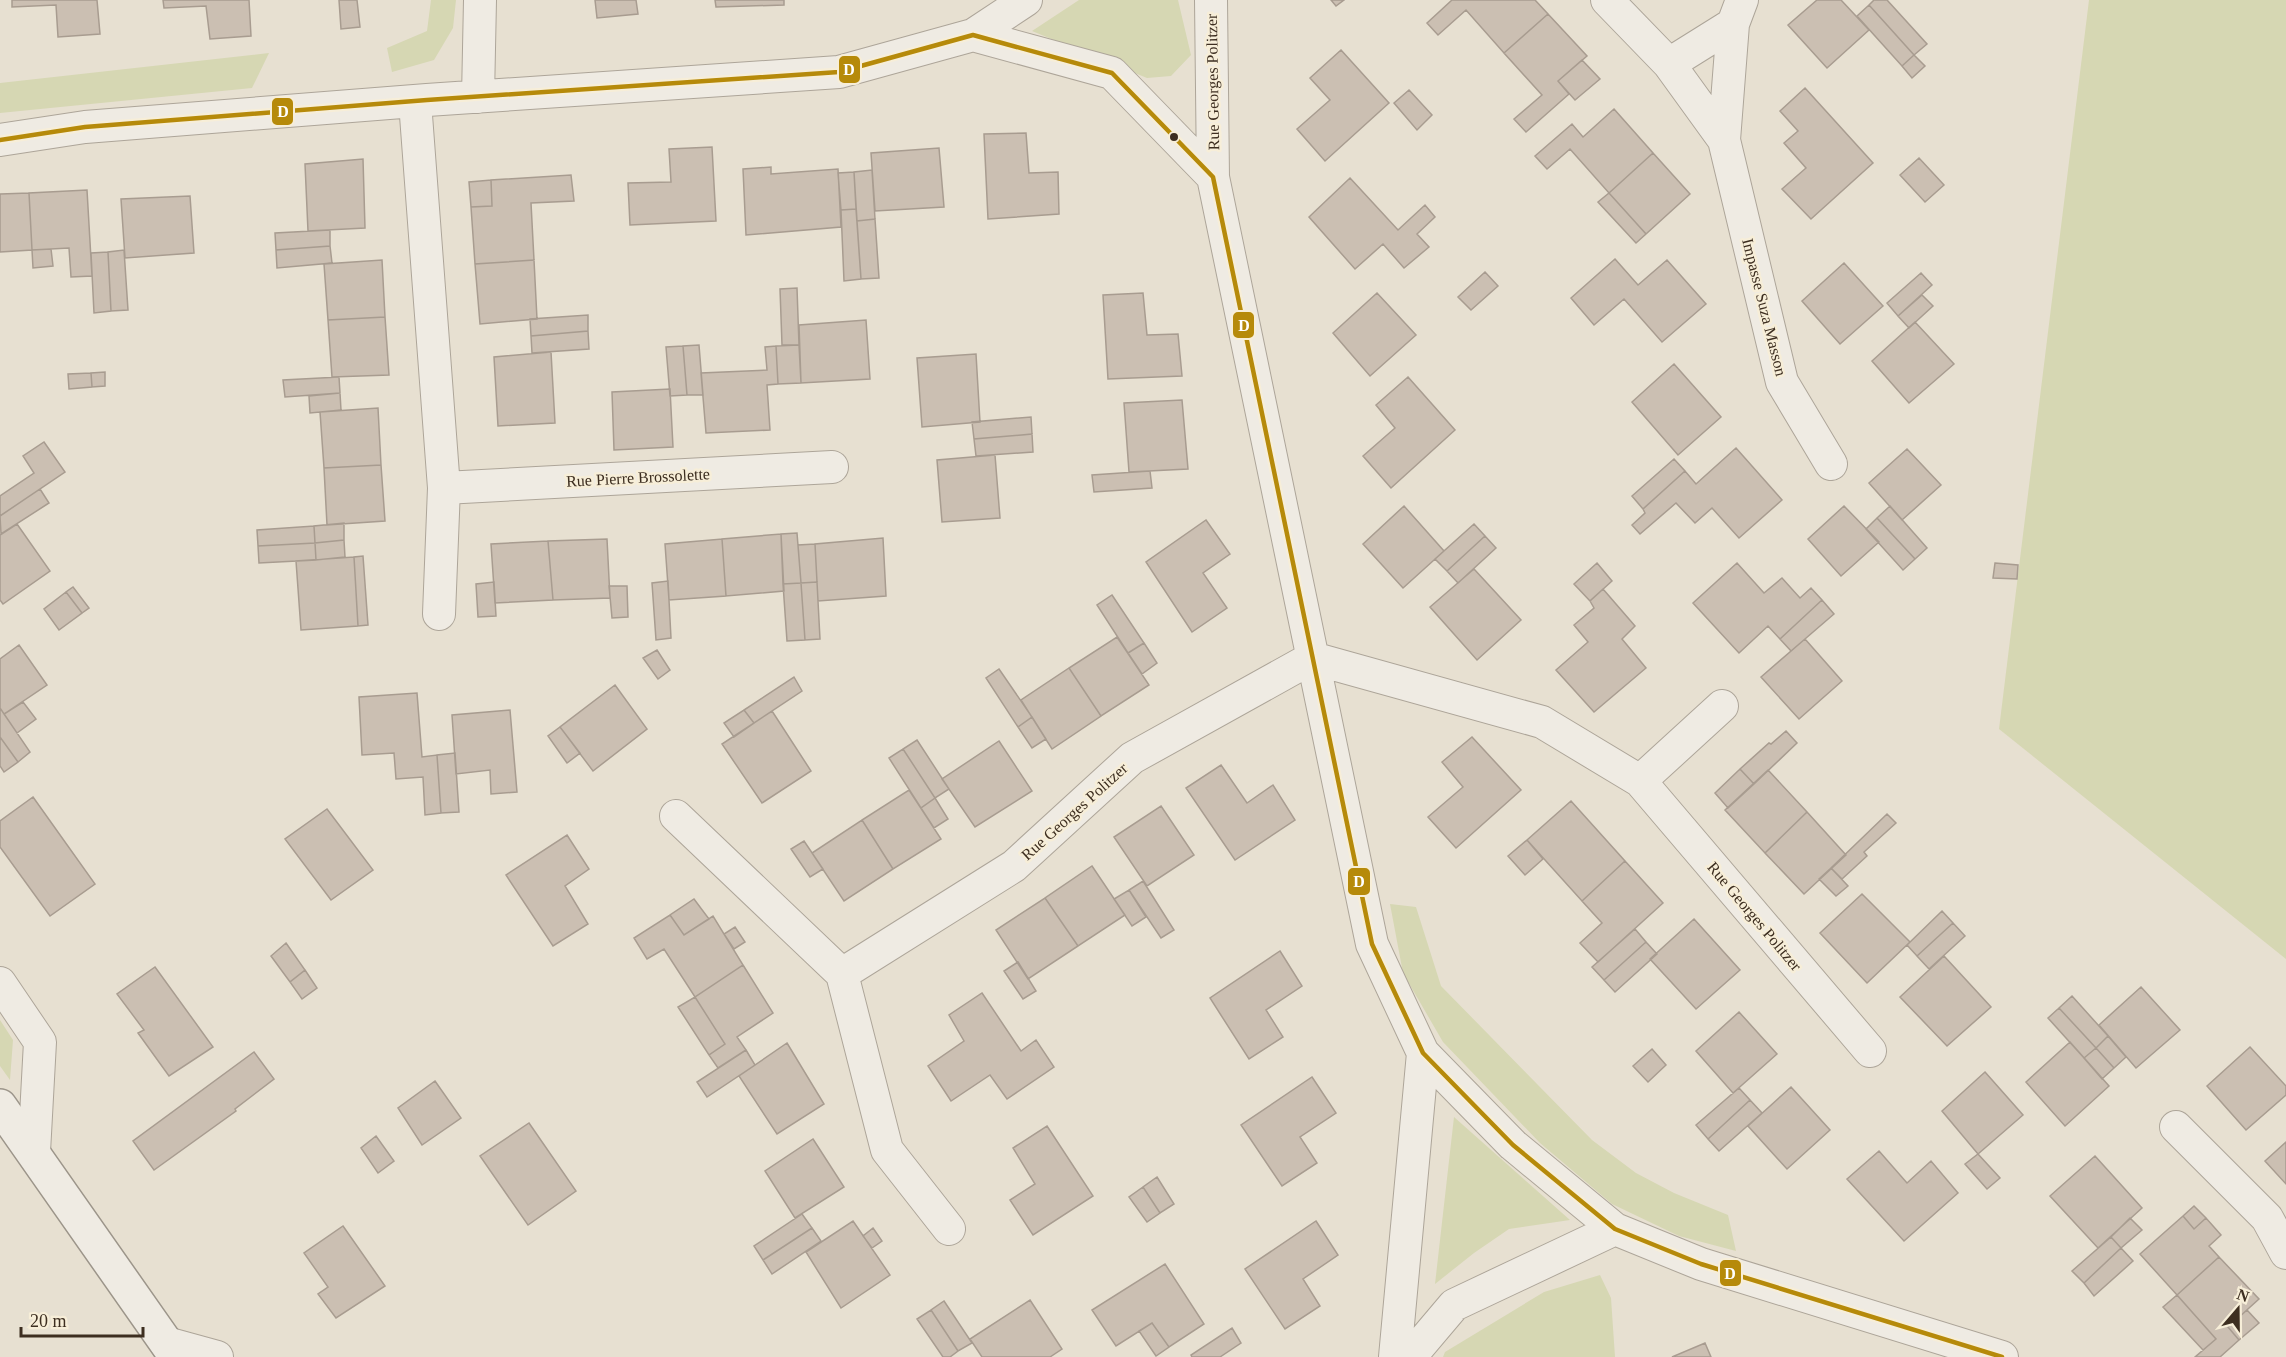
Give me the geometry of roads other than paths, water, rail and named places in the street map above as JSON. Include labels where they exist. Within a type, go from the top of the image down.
[{"type":"main road","points":[[0,1106],[171,1350]]},
{"type":"street","points":[[478,97],[480,0]]},
{"type":"street","points":[[0,140],[85,127],[839,72],[973,35],[1026,0]]},
{"type":"street","name":"Rue Georges Politzer","points":[[1211,0],[1213,177],[1372,944],[1423,1053],[1513,1145],[1615,1229],[1701,1264],[2002,1357]]},
{"type":"street","name":"Impasse Suza Masson","points":[[1607,0],[1669,64],[1724,140]]},
{"type":"street","name":"Impasse Suza Masson","points":[[1669,64],[1737,12]]},
{"type":"street","name":"Impasse Suza Masson","points":[[1737,12],[1724,140],[1782,382],[1832,464]]},
{"type":"street","points":[[973,35],[1112,73],[1213,177]]},
{"type":"street","points":[[415,102],[444,488],[439,614]]},
{"type":"street","name":"Rue Pierre Brossolette","points":[[444,488],[832,467]]},
{"type":"street","name":"Rue Georges Politzer","points":[[842,974],[1014,866],[1132,758],[1312,658],[1542,722],[1640,781],[1870,1051]]},
{"type":"street","points":[[1640,781],[1722,706]]},
{"type":"street","points":[[676,816],[842,974],[887,1150],[949,1229]]},
{"type":"street","points":[[0,983],[40,1042],[34,1152]]},
{"type":"street","points":[[1395,1357],[1423,1053]]},
{"type":"street","points":[[2176,1127],[2267,1218],[2286,1253]]},
{"type":"street","points":[[1410,1357],[1454,1305],[1615,1229]]},
{"type":"street","points":[[171,1350],[217,1357]]}]
